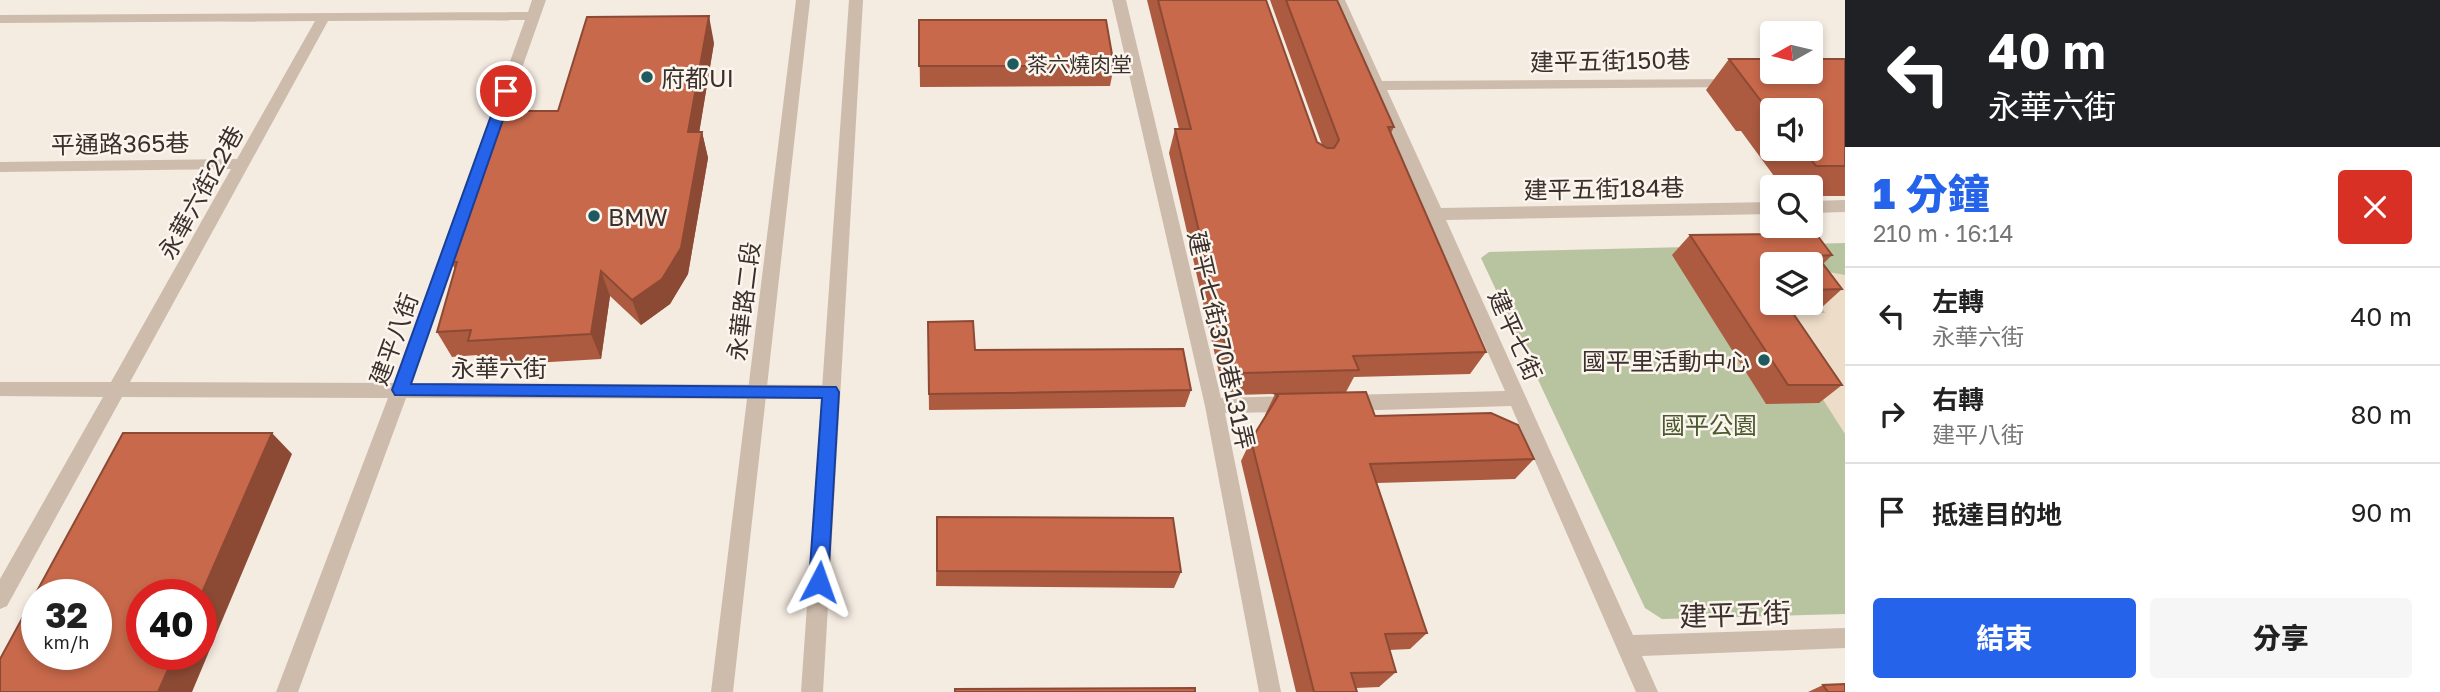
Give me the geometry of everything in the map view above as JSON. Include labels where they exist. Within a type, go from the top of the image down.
[{"type":"street","name":"永華路二段","points":[[722,692],[803,0]]},
{"type":"street","points":[[812,692],[856,0]]},
{"type":"street","name":"建平七街370巷131弄","points":[[1119,0],[1214,407],[1270,692]]},
{"type":"street","name":"建平七街","points":[[1338,0],[1436,214],[1647,692]]},
{"type":"street","points":[[0,19],[323,18],[536,8]]},
{"type":"street","name":"建平八街","points":[[288,692],[400,390],[536,8]]},
{"type":"street","name":"永華六街22巷","points":[[0,599],[323,18]]},
{"type":"street","name":"建平五街150巷","points":[[1376,86],[1748,81]]},
{"type":"street","name":"平通路365巷","points":[[0,167],[241,164]]},
{"type":"street","points":[[1823,207],[1845,206]]},
{"type":"street","name":"建平五街184巷","points":[[1436,214],[1760,208]]},
{"type":"street","name":"永華六街","points":[[0,389],[831,392]]},
{"type":"street","points":[[1214,407],[1517,398]]},
{"type":"street","name":"建平五街","points":[[1627,646],[1845,638]]},
{"type":"green space","name":"國平公園","points":[[1845,243],[1845,614],[1662,619],[1645,608],[1481,258],[1489,252]]},
{"type":"shaded area","points":[[1823,271],[1845,275],[1845,434],[1769,315],[1825,313]]},
{"type":"building","points":[[1158,0],[1266,0],[1317,142],[1327,148],[1334,148],[1339,140],[1286,0],[1337,0],[1394,127],[1388,127],[1486,352],[1353,356],[1359,370],[1244,373],[1230,364],[1175,129],[1191,129]]},
{"type":"building","points":[[709,16],[688,132],[702,132],[681,248],[662,279],[632,300],[601,271],[591,334],[468,341],[471,330],[437,332],[457,262],[451,262],[506,111],[558,111],[587,17]]},
{"type":"building","points":[[919,20],[1106,20],[1114,66],[919,66]]},
{"type":"building","points":[[1729,59],[1760,59],[1760,84],[1824,84],[1824,59],[1845,59],[1845,166],[1816,166],[1812,161],[1823,161],[1823,98],[1760,100]]},
{"type":"building","points":[[1760,234],[1760,238],[1819,238],[1832,255],[1823,256],[1823,252],[1760,252],[1760,315],[1794,315],[1842,385],[1788,385],[1690,235]]},
{"type":"building","points":[[1823,264],[1842,289],[1823,290]]},
{"type":"building","points":[[973,321],[975,350],[1183,349],[1191,390],[929,394],[928,322]]},
{"type":"building","points":[[1366,392],[1375,416],[1491,413],[1518,425],[1534,459],[1370,464],[1427,633],[1385,634],[1396,672],[1351,673],[1357,692],[1314,692],[1251,440],[1278,396],[1275,394]]},
{"type":"building","points":[[123,433],[272,433],[208,579],[126,579],[126,670],[168,670],[158,692],[0,692],[0,659],[21,620],[21,670],[112,670],[112,579],[44,579]]},
{"type":"building","points":[[937,517],[1173,518],[1181,572],[937,571]]},
{"type":"building","points":[[1845,684],[1845,692],[1828,692],[1823,685]]},
{"type":"building","points":[[1195,688],[1195,692],[955,692],[955,689]]},
{"type":"place","name":"茶六燒肉堂","points":[[1013,64]]},
{"type":"place","name":"府都UI","points":[[647,77]]},
{"type":"place","name":"BMW","points":[[594,216]]},
{"type":"place","name":"國平里活動中心","points":[[1764,360]]},
{"type":"route","points":[[506,91],[400,390],[831,392],[819,582]]}]
